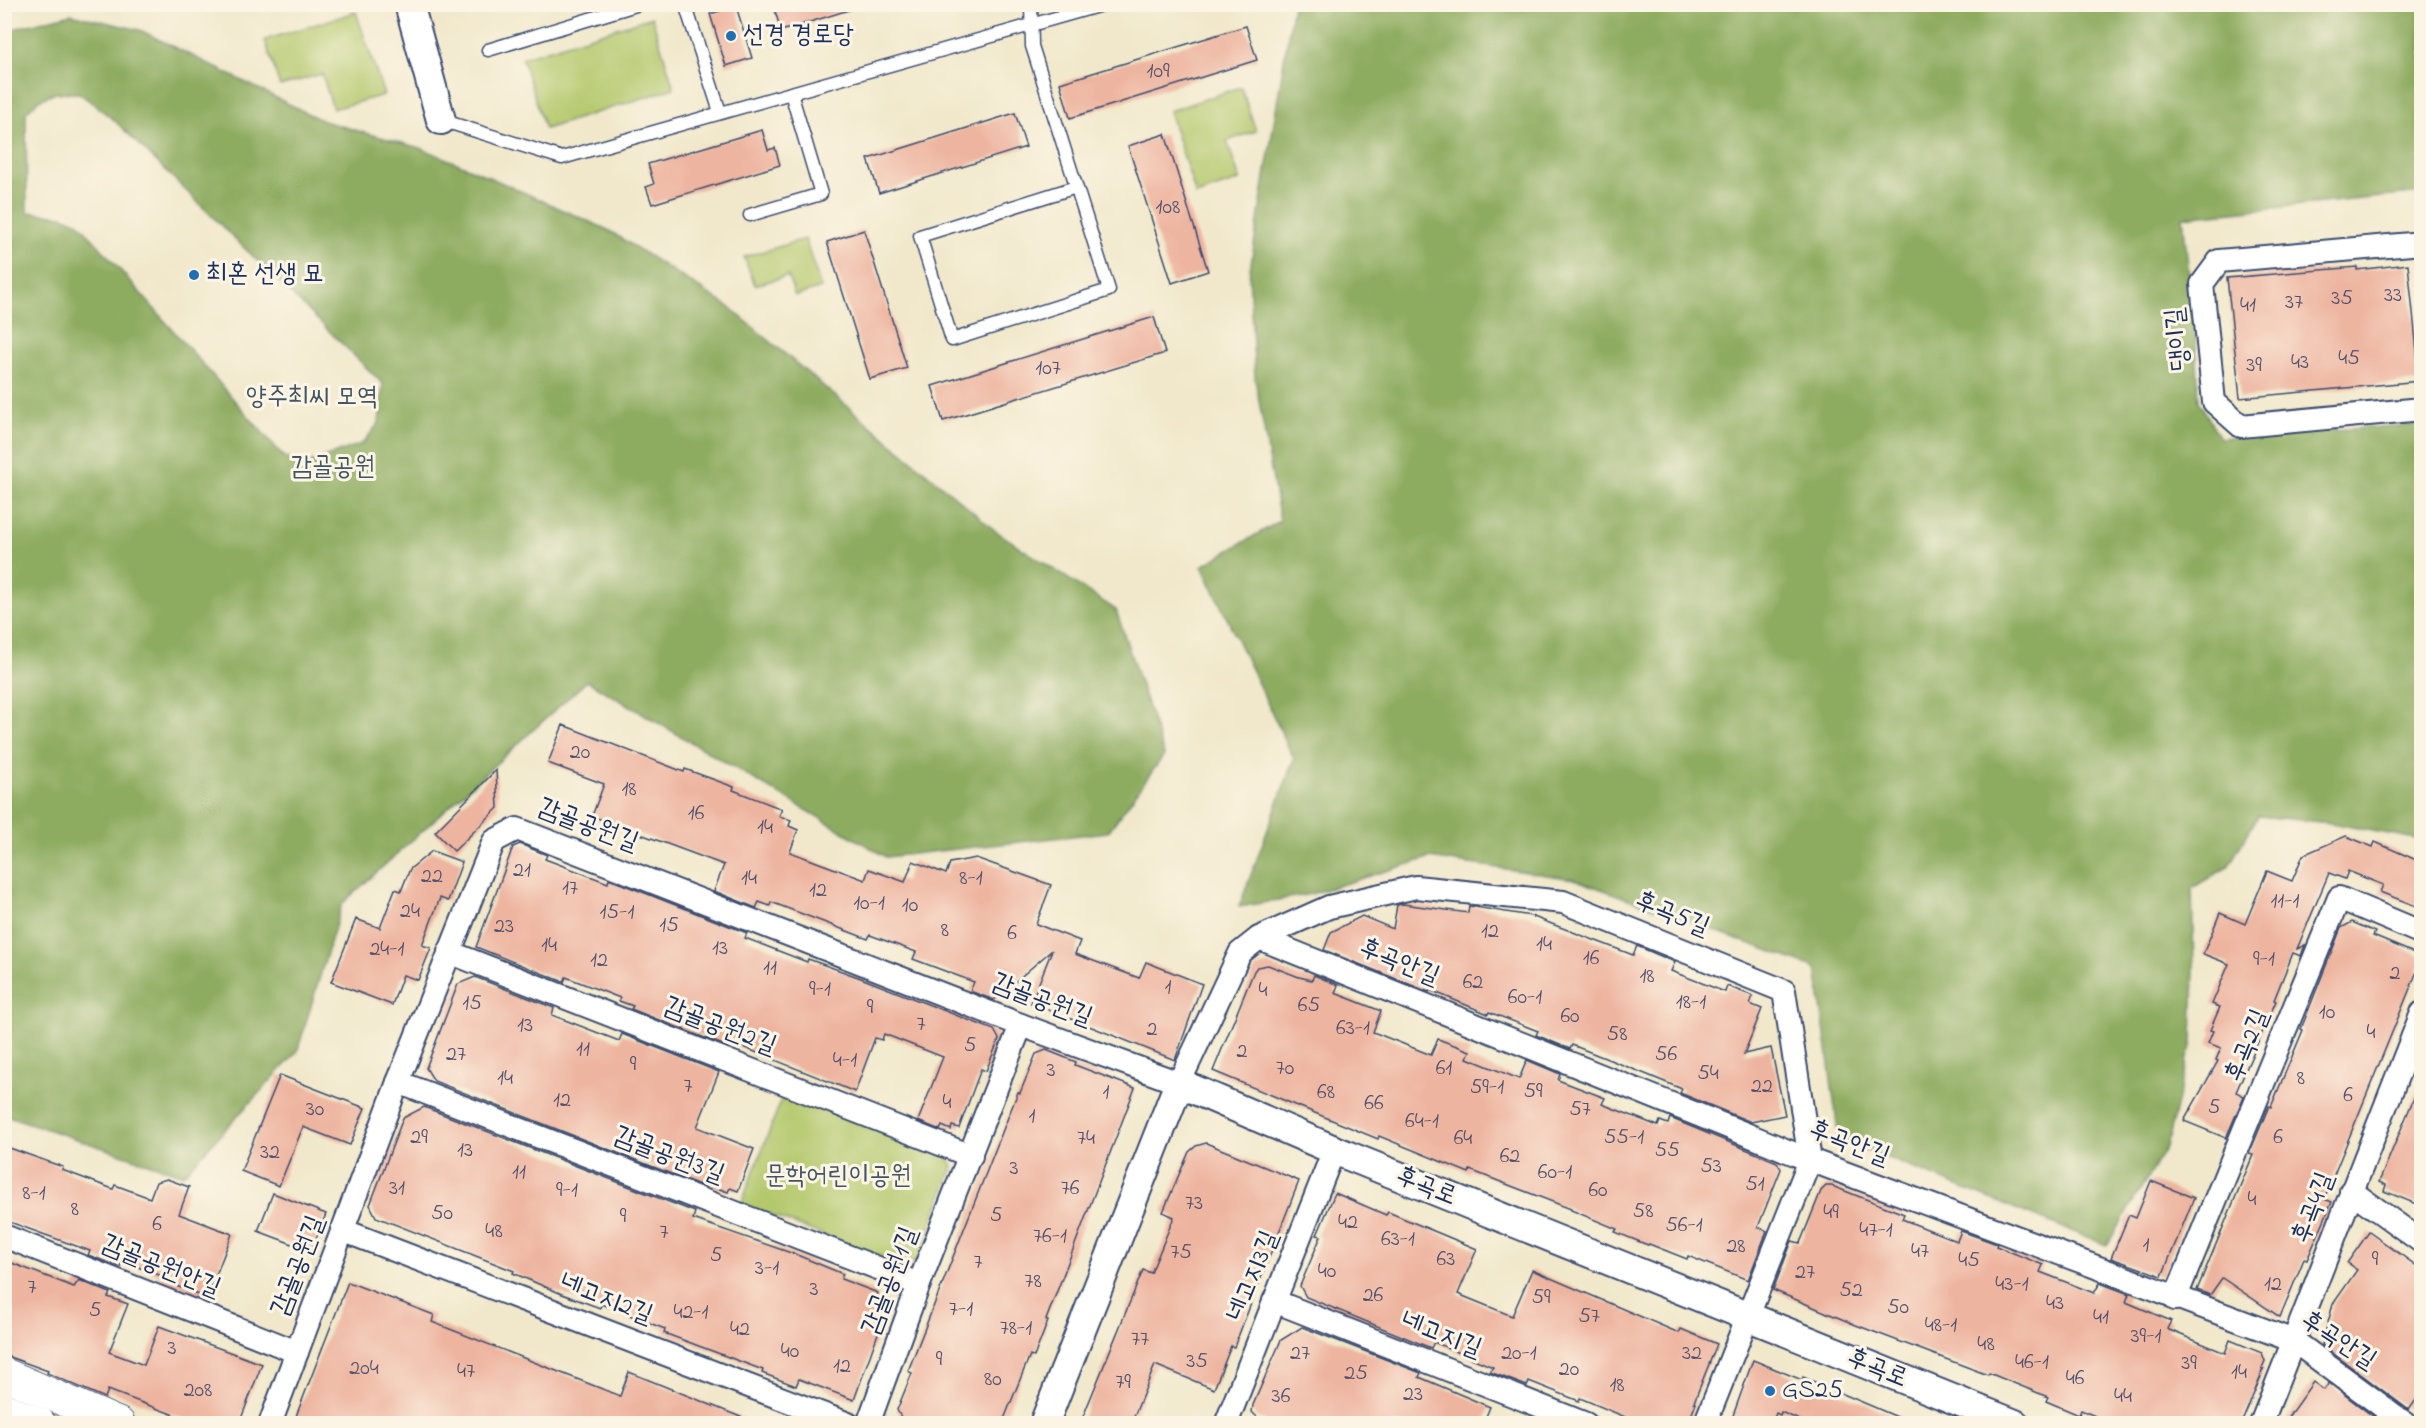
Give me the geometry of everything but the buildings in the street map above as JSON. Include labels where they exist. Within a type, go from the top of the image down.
[{"type":"main road","points":[[4,1374],[119,1424]]},
{"type":"main road","points":[[4,1409],[40,1424]]},
{"type":"street","points":[[409,4],[441,120]]},
{"type":"street","name":"댕이길","points":[[2421,243],[2219,261],[2202,284],[2214,402],[2241,426],[2421,409]]},
{"type":"street","name":"감골공원길","points":[[270,1424],[342,1230],[494,841],[517,829],[1179,1083]]},
{"type":"street","name":"후곡5길","points":[[1179,1083],[1240,953],[1259,938],[1329,907],[1416,887],[1563,902],[1784,991],[1810,1160]]},
{"type":"street","name":"후곡2길","points":[[2175,1299],[2339,898],[2421,933]]},
{"type":"street","name":"후곡안길","points":[[1259,938],[1810,1160],[2175,1299],[2294,1341],[2406,1424]]},
{"type":"street","name":"감골공원2길","points":[[449,952],[971,1156]]},
{"type":"street","name":"후곡4길","points":[[2261,1424],[2351,1191],[2413,1058],[2421,1013]]},
{"type":"street","name":"감골공원1길","points":[[868,1424],[919,1284],[1021,1024]]},
{"type":"street","name":"감골공원3길","points":[[399,1082],[919,1284]]},
{"type":"street","points":[[1044,1424],[1179,1083]]},
{"type":"street","name":"후곡로","points":[[1179,1083],[1334,1150],[2015,1424]]},
{"type":"street","name":"네고지3길","points":[[1227,1423],[1334,1150]]},
{"type":"street","points":[[1706,1424],[1810,1160]]},
{"type":"street","points":[[2351,1191],[2421,1242]]},
{"type":"street","name":"네고지2길","points":[[342,1230],[848,1424]]},
{"type":"street","name":"감골공원안길","points":[[4,1236],[297,1352]]},
{"type":"street","name":"네고지길","points":[[1275,1302],[1586,1424]]},
{"type":"lane","points":[[488,50],[639,4]]},
{"type":"lane","points":[[685,4],[720,112]]},
{"type":"lane","points":[[1031,4],[1032,46],[1109,290],[952,340],[920,236],[1076,187]]},
{"type":"lane","points":[[441,120],[562,158],[1031,27],[1105,4]]},
{"type":"lane","points":[[750,215],[821,194],[790,93]]},
{"type":"green space","points":[[1293,5],[2421,5],[2421,193],[2183,217],[2196,344],[2199,401],[2220,438],[2421,424],[2421,840],[2331,823],[2258,816],[2228,867],[2192,888],[2194,969],[2192,1042],[2166,1147],[2107,1245],[1839,1139],[1816,968],[1574,879],[1429,858],[1311,894],[1239,907],[1294,759],[1202,566],[1280,521],[1255,378],[1249,276]]},
{"type":"green space","points":[[356,12],[384,95],[333,109],[322,74],[280,86],[265,40]]},
{"type":"green space","name":"감골공원","points":[[71,14],[140,30],[323,121],[420,148],[608,230],[728,306],[997,532],[1116,610],[1164,755],[1108,832],[886,857],[587,681],[342,904],[297,1052],[183,1175],[5,1115],[5,31]],"holes":[[[55,93],[79,93],[114,120],[383,384],[379,423],[363,443],[305,465],[284,457],[79,223],[63,216],[27,212],[26,112],[39,100]]]},
{"type":"green space","points":[[652,17],[674,88],[545,129],[522,58]]},
{"type":"green space","points":[[1241,87],[1256,131],[1227,141],[1240,180],[1196,195],[1169,111]]},
{"type":"green space","points":[[805,239],[821,288],[795,296],[788,276],[755,285],[744,257]]},
{"type":"green space","name":"문학어린이공원","points":[[784,1093],[948,1156],[953,1167],[917,1261],[905,1266],[741,1204]]},
{"type":"place","name":"선경 경로당","points":[[731,36]]},
{"type":"place","name":"최혼 선생 묘","points":[[194,275]]},
{"type":"place","name":"GS25","points":[[1770,1391]]},
{"type":"park label","name":"양주최씨 모역","points":[[312,398]]}]
